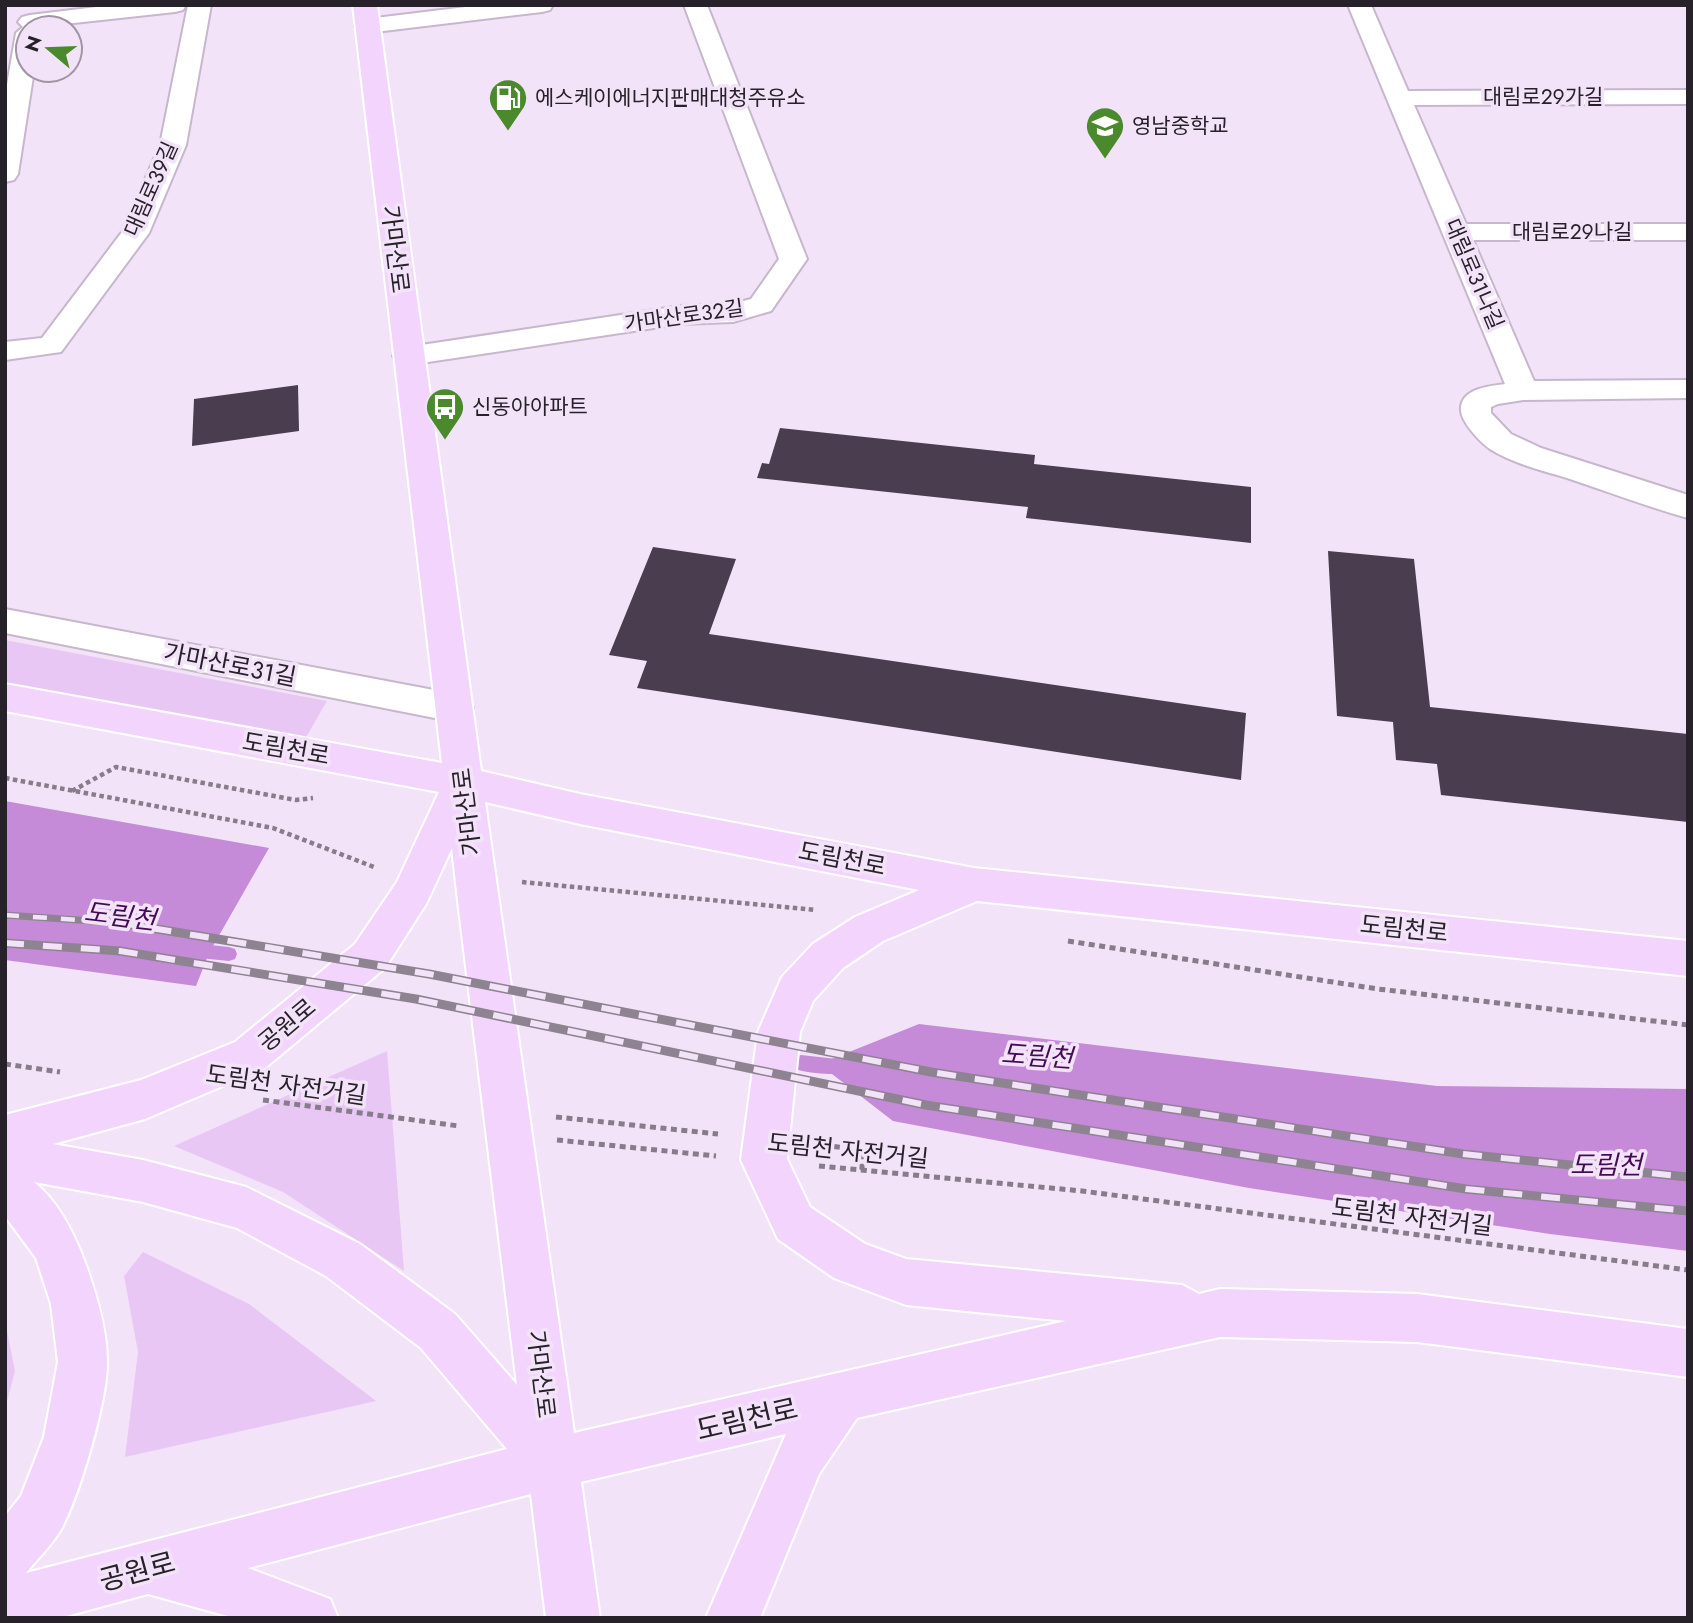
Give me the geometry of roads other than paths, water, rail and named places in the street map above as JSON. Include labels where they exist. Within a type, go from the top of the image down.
[{"type":"main road","name":"가마산로","points":[[366,15],[573,1618]]},
{"type":"main road","name":"도림천로","points":[[5,697],[463,782],[580,809],[974,884],[1688,959]]},
{"type":"main road","name":"공원로","points":[[5,1136],[145,1099],[250,1055],[370,956],[412,892],[463,782]]},
{"type":"main road","points":[[974,884],[869,929],[828,956],[797,990],[779,1032],[764,1160],[794,1223],[851,1262],[906,1282],[1220,1313]]},
{"type":"main road","points":[[5,1156],[143,1181],[246,1209],[343,1260],[438,1331],[552,1463]]},
{"type":"main road","points":[[5,1187],[22,1201],[57,1246],[75,1304],[83,1362],[69,1437],[41,1513],[5,1557]]},
{"type":"main road","name":"도림천로","points":[[552,1463],[1220,1313],[1417,1318],[1688,1353]]},
{"type":"main road","points":[[733,1618],[802,1456],[842,1397]]},
{"type":"main road","name":"공원로","points":[[5,1605],[552,1463]]},
{"type":"main road","points":[[148,1568],[243,1593],[310,1618]]},
{"type":"street","points":[[84,16],[175,5]]},
{"type":"street","name":"대림로39길","points":[[5,351],[51,346],[135,233],[173,145],[200,5]]},
{"type":"street","points":[[366,15],[542,5]]},
{"type":"street","name":"가마산로32길","points":[[408,356],[680,316],[733,313],[761,305],[793,259],[695,5]]},
{"type":"street","name":"대림로31나길","points":[[1359,5],[1523,391]]},
{"type":"street","points":[[5,174],[20,84]]},
{"type":"street","name":"대림로29가길","points":[[1399,98],[1688,97]]},
{"type":"street","name":"대림로29나길","points":[[1456,232],[1688,232]]},
{"type":"street","points":[[1688,389],[1523,391],[1491,395],[1476,403],[1476,415],[1500,440],[1531,455],[1688,507]]},
{"type":"street","name":"가마산로31길","points":[[5,621],[456,708]]},
{"type":"water","name":"도림천","points":[[5,801],[269,848],[209,953],[196,986],[5,960]]},
{"type":"water","name":"도림천","points":[[919,1024],[1437,1086],[1688,1089],[1688,1251],[1550,1234],[1249,1188],[893,1121],[819,1064]]},
{"type":"waterway","name":"도림천","points":[[190,950],[229,954]]},
{"type":"waterway","name":"도림천","points":[[801,1063],[840,1066]]},
{"type":"railway","points":[[5,915],[120,923]]},
{"type":"railway","points":[[115,922],[120,923]]},
{"type":"railway","points":[[120,923],[137,924]]},
{"type":"railway","points":[[120,923],[429,974],[931,1072],[1463,1154],[1688,1177]]},
{"type":"railway","points":[[5,943],[120,951],[416,999],[926,1105],[1466,1189],[1688,1211]]},
{"type":"place","name":"에스케이에너지판매대청주유소","points":[[508,132]]},
{"type":"place","name":"영남중학교","points":[[1105,160]]},
{"type":"place","name":"신동아아파트","points":[[445,441]]}]
